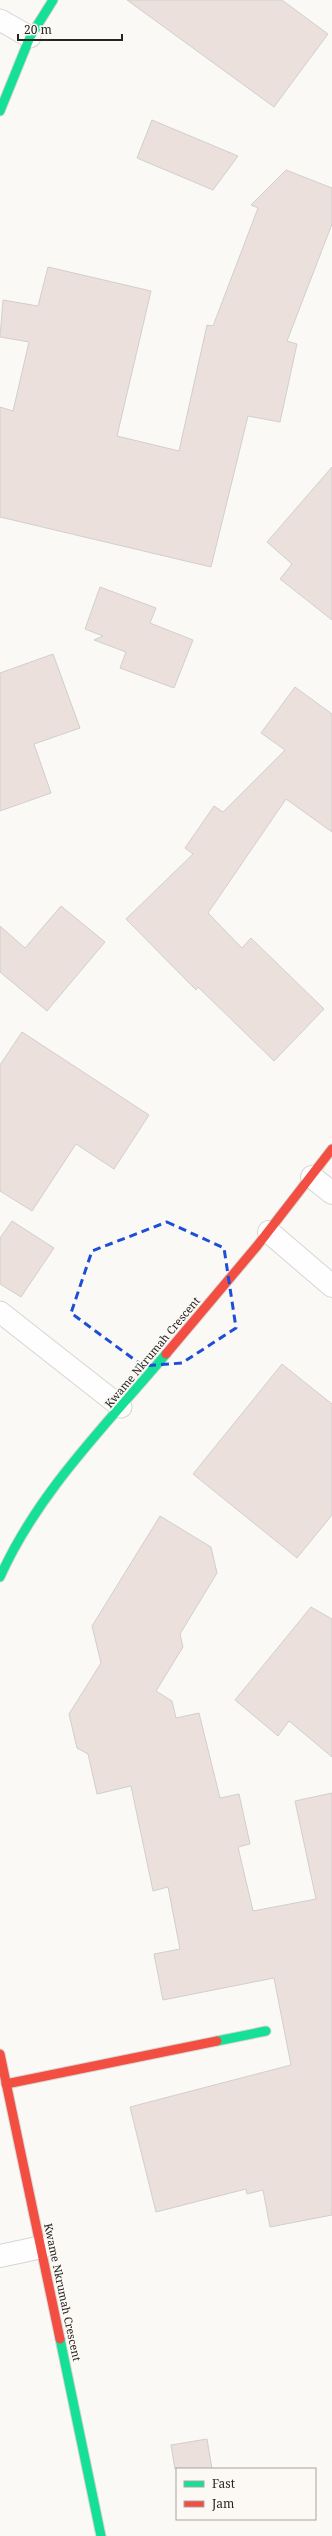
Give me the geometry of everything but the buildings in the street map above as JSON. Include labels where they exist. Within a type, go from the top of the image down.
[{"type":"street","points":[[0,111],[30,37],[53,0]]},
{"type":"street","name":"Kwame Nkrumah Crescent","points":[[0,1577],[11,1549],[49,1492],[269,1232],[332,1149]]},
{"type":"street","points":[[312,1177],[332,1193]]},
{"type":"street","points":[[269,1232],[332,1286]]},
{"type":"street","points":[[6,2084],[266,2031]]},
{"type":"street","name":"Kwame Nkrumah Crescent","points":[[0,2054],[42,2247],[100,2536]]},
{"type":"street","points":[[0,2256],[42,2247]]},
{"type":"lane","points":[[0,20],[30,37]]},
{"type":"lane","points":[[0,1312],[121,1407]]},
{"type":"highlighted area","points":[[167,1222],[224,1248],[236,1328],[182,1363],[143,1366],[71,1313],[92,1251]]},
{"type":"traffic: fast","points":[[0,111],[30,37],[53,0]]},
{"type":"traffic: fast","points":[[0,1577],[16,1546],[53,1488],[97,1433],[166,1354]]},
{"type":"traffic: fast","points":[[217,2041],[266,2031]]},
{"type":"traffic: fast","points":[[60,2339],[101,2536]]},
{"type":"traffic: jam","points":[[166,1354],[257,1246],[332,1149]]},
{"type":"traffic: jam","points":[[6,2084],[217,2041]]},
{"type":"traffic: jam","points":[[0,2054],[60,2339]]}]
